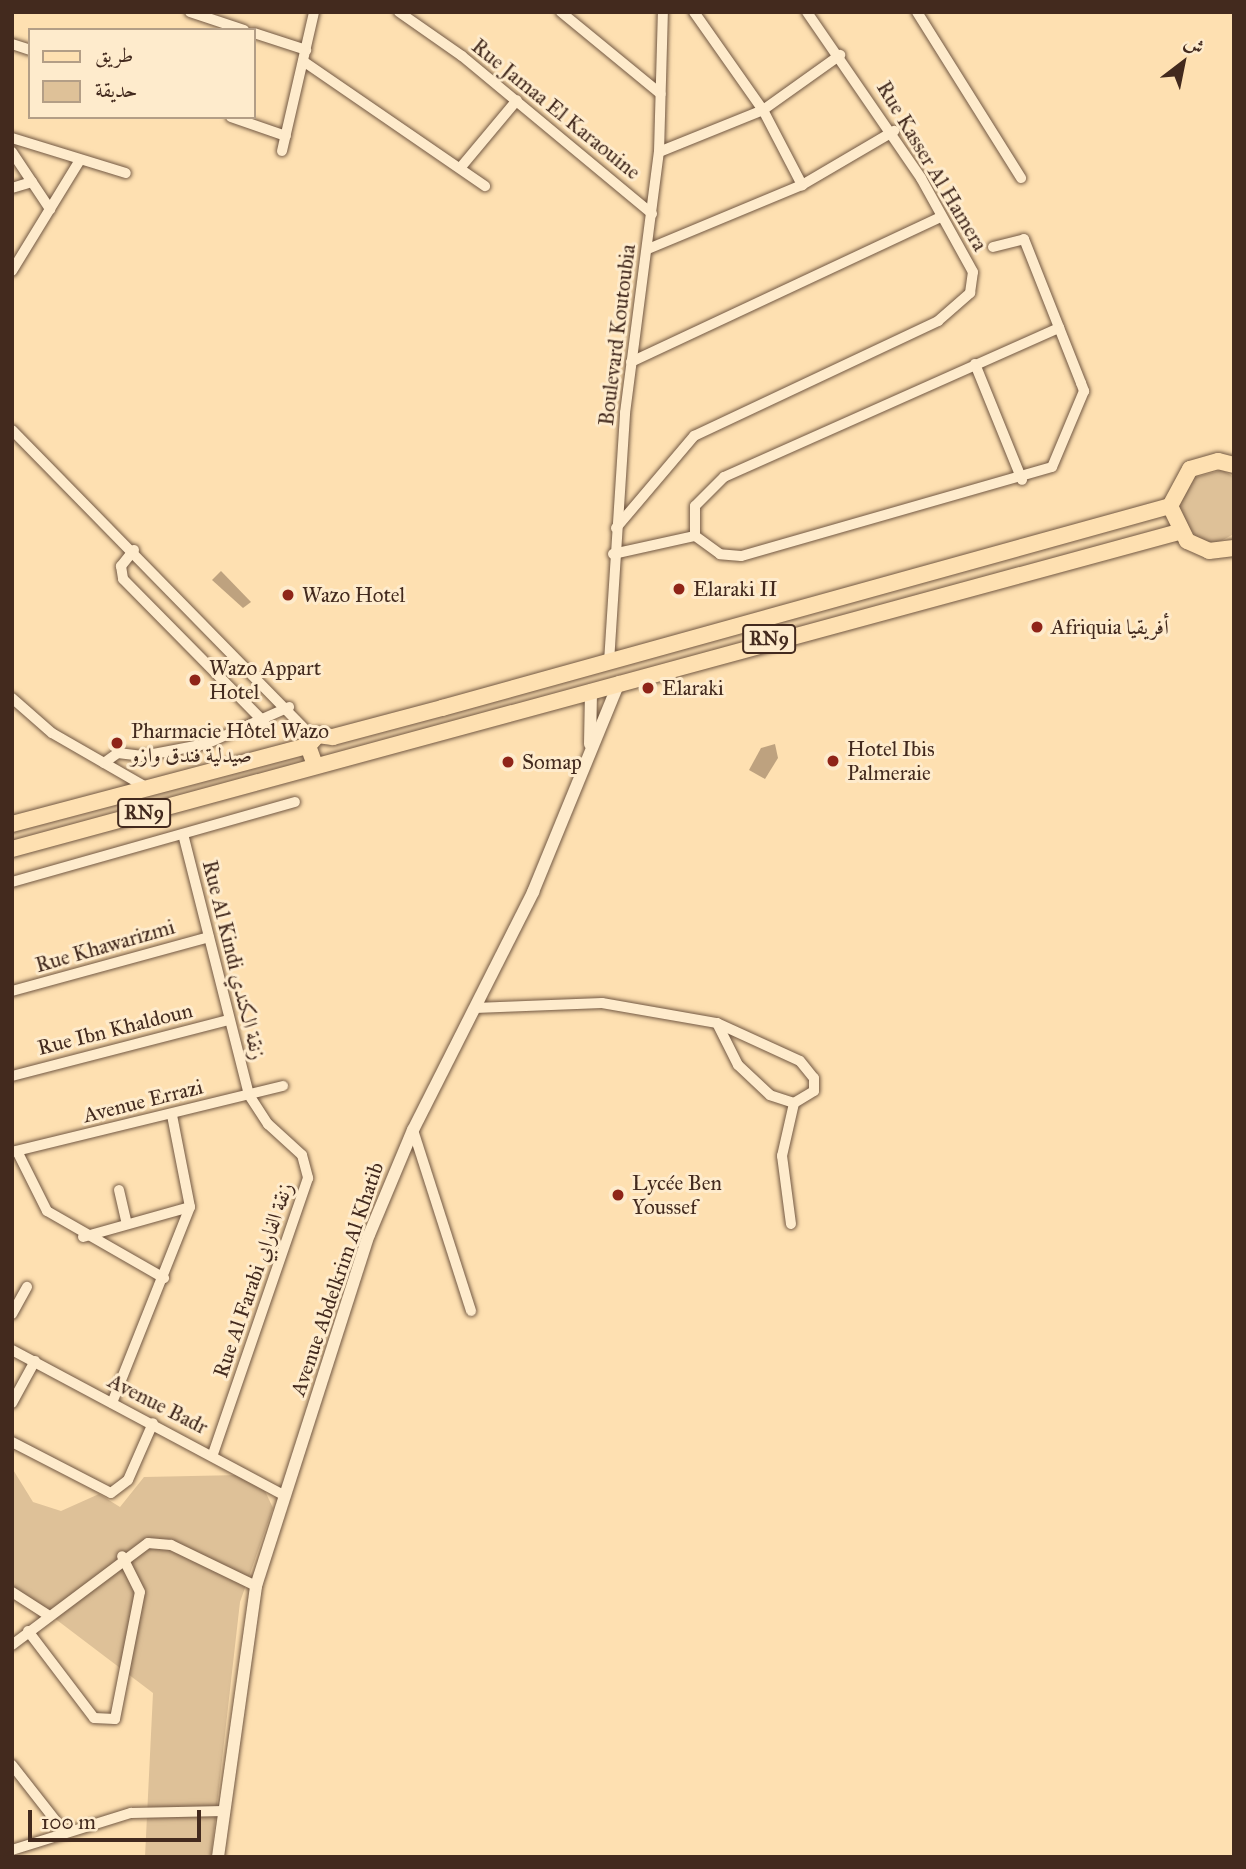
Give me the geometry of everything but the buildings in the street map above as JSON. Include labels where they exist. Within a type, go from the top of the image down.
[{"type":"main road","points":[[1234,465],[1218,461],[1190,469],[1170,506],[1178,532],[1209,551],[1234,548]]},
{"type":"main road","name":"RN9","points":[[12,824],[609,663],[1170,506]]},
{"type":"main road","name":"RN9","points":[[12,849],[1178,532]]},
{"type":"main road","points":[[333,737],[338,760]]},
{"type":"main road","points":[[310,742],[314,765]]},
{"type":"street","points":[[190,12],[238,28]]},
{"type":"street","points":[[282,151],[314,12]]},
{"type":"street","name":"Rue Jamaa El Karaouine","points":[[399,12],[517,100],[652,214]]},
{"type":"street","points":[[561,12],[661,94]]},
{"type":"street","name":"Boulevard Koutoubia","points":[[609,663],[613,554],[631,362],[659,152],[663,12]]},
{"type":"street","points":[[694,12],[763,110],[802,185]]},
{"type":"street","name":"Rue Kasser Al Hamera","points":[[616,528],[694,436],[958,310],[970,293],[973,272],[894,131],[807,12]]},
{"type":"street","points":[[917,12],[956,65],[1021,178]]},
{"type":"street","points":[[256,34],[306,50]]},
{"type":"street","points":[[659,152],[763,110],[840,55]]},
{"type":"street","points":[[303,61],[485,186]]},
{"type":"street","points":[[461,167],[517,100]]},
{"type":"street","points":[[238,119],[286,136]]},
{"type":"street","points":[[648,249],[802,185],[894,131]]},
{"type":"street","points":[[12,138],[126,173]]},
{"type":"street","points":[[12,152],[50,209]]},
{"type":"street","points":[[12,271],[80,160]]},
{"type":"street","points":[[12,188],[32,182]]},
{"type":"street","points":[[631,362],[941,216]]},
{"type":"street","points":[[613,554],[695,536],[720,554],[741,556],[1022,480],[1056,463],[1083,399],[1024,239],[993,247]]},
{"type":"street","points":[[695,536],[695,506],[724,477],[1059,328]]},
{"type":"street","points":[[975,364],[1022,480]]},
{"type":"street","points":[[12,429],[289,707],[310,742]]},
{"type":"street","points":[[134,550],[121,566],[123,579],[264,722]]},
{"type":"street","name":"Avenue Abdelkrim Al Khatib","points":[[218,1857],[256,1586],[369,1235],[413,1130],[533,892],[590,744],[619,682]]},
{"type":"street","name":"Avenue Abdelkrim Al Khatib","points":[[590,744],[591,690]]},
{"type":"street","points":[[12,698],[104,764],[146,787]]},
{"type":"street","points":[[104,764],[118,753],[188,749],[264,722],[289,707]]},
{"type":"street","points":[[12,882],[295,802]]},
{"type":"street","name":"Rue Al Kindi زنقة الكندي","points":[[183,834],[249,1095]]},
{"type":"street","name":"Rue Khawarizmi","points":[[12,991],[209,937]]},
{"type":"street","points":[[475,1008],[602,1003],[717,1023],[779,1048],[810,1070],[814,1091],[794,1103],[782,1156],[791,1224]]},
{"type":"street","name":"Rue Ibn Khaldoun","points":[[12,1076],[228,1020]]},
{"type":"street","points":[[717,1023],[744,1073],[770,1095],[794,1103]]},
{"type":"street","name":"Avenue Errazi","points":[[15,1152],[283,1086]]},
{"type":"street","name":"Rue Al Farabi زنقة الفارابي","points":[[213,1454],[307,1191],[302,1155],[268,1124],[249,1095]]},
{"type":"street","points":[[112,1403],[190,1207],[172,1115]]},
{"type":"street","points":[[413,1130],[471,1311]]},
{"type":"street","points":[[15,1152],[40,1204],[83,1237],[164,1278]]},
{"type":"street","points":[[119,1190],[127,1224]]},
{"type":"street","points":[[83,1237],[190,1207]]},
{"type":"street","points":[[12,1314],[27,1287]]},
{"type":"street","name":"Avenue Badr","points":[[12,1350],[213,1454],[284,1495]]},
{"type":"street","points":[[12,1403],[35,1361]]},
{"type":"street","points":[[12,1442],[111,1493],[128,1480],[153,1423]]},
{"type":"street","points":[[12,1645],[122,1556],[160,1542],[256,1586]]},
{"type":"street","points":[[28,1631],[94,1718],[116,1719],[140,1592],[122,1556]]},
{"type":"street","points":[[12,1592],[48,1615]]},
{"type":"street","points":[[12,1765],[62,1830]]},
{"type":"street","points":[[12,1850],[62,1830],[153,1810],[224,1811]]},
{"type":"green space","points":[[1222,470],[1234,477],[1234,534],[1217,543],[1200,541],[1176,513],[1186,480]]},
{"type":"green space","points":[[12,1468],[33,1502],[61,1511],[99,1494],[120,1507],[144,1477],[240,1475],[265,1491],[273,1508],[240,1602],[211,1857],[145,1857],[153,1693],[12,1586]]},
{"type":"shaded area","points":[[221,571],[251,602],[243,608],[212,580]]},
{"type":"shaded area","points":[[775,744],[778,758],[765,779],[749,770],[761,748]]},
{"type":"place","name":"Elaraki II","points":[[679,589]]},
{"type":"place","name":"Wazo Hotel","points":[[288,595]]},
{"type":"place","name":"Afriquia أفريقيا","points":[[1037,627]]},
{"type":"place","name":"Wazo Appart Hotel","points":[[195,680]]},
{"type":"place","name":"Elaraki","points":[[648,688]]},
{"type":"place","name":"Pharmacie Hôtel Wazo صيدلية فندق وازو","points":[[117,743]]},
{"type":"place","name":"Hotel Ibis Palmeraie","points":[[833,761]]},
{"type":"place","name":"Somap","points":[[508,762]]},
{"type":"place","name":"Lycée Ben Youssef","points":[[618,1195]]}]
